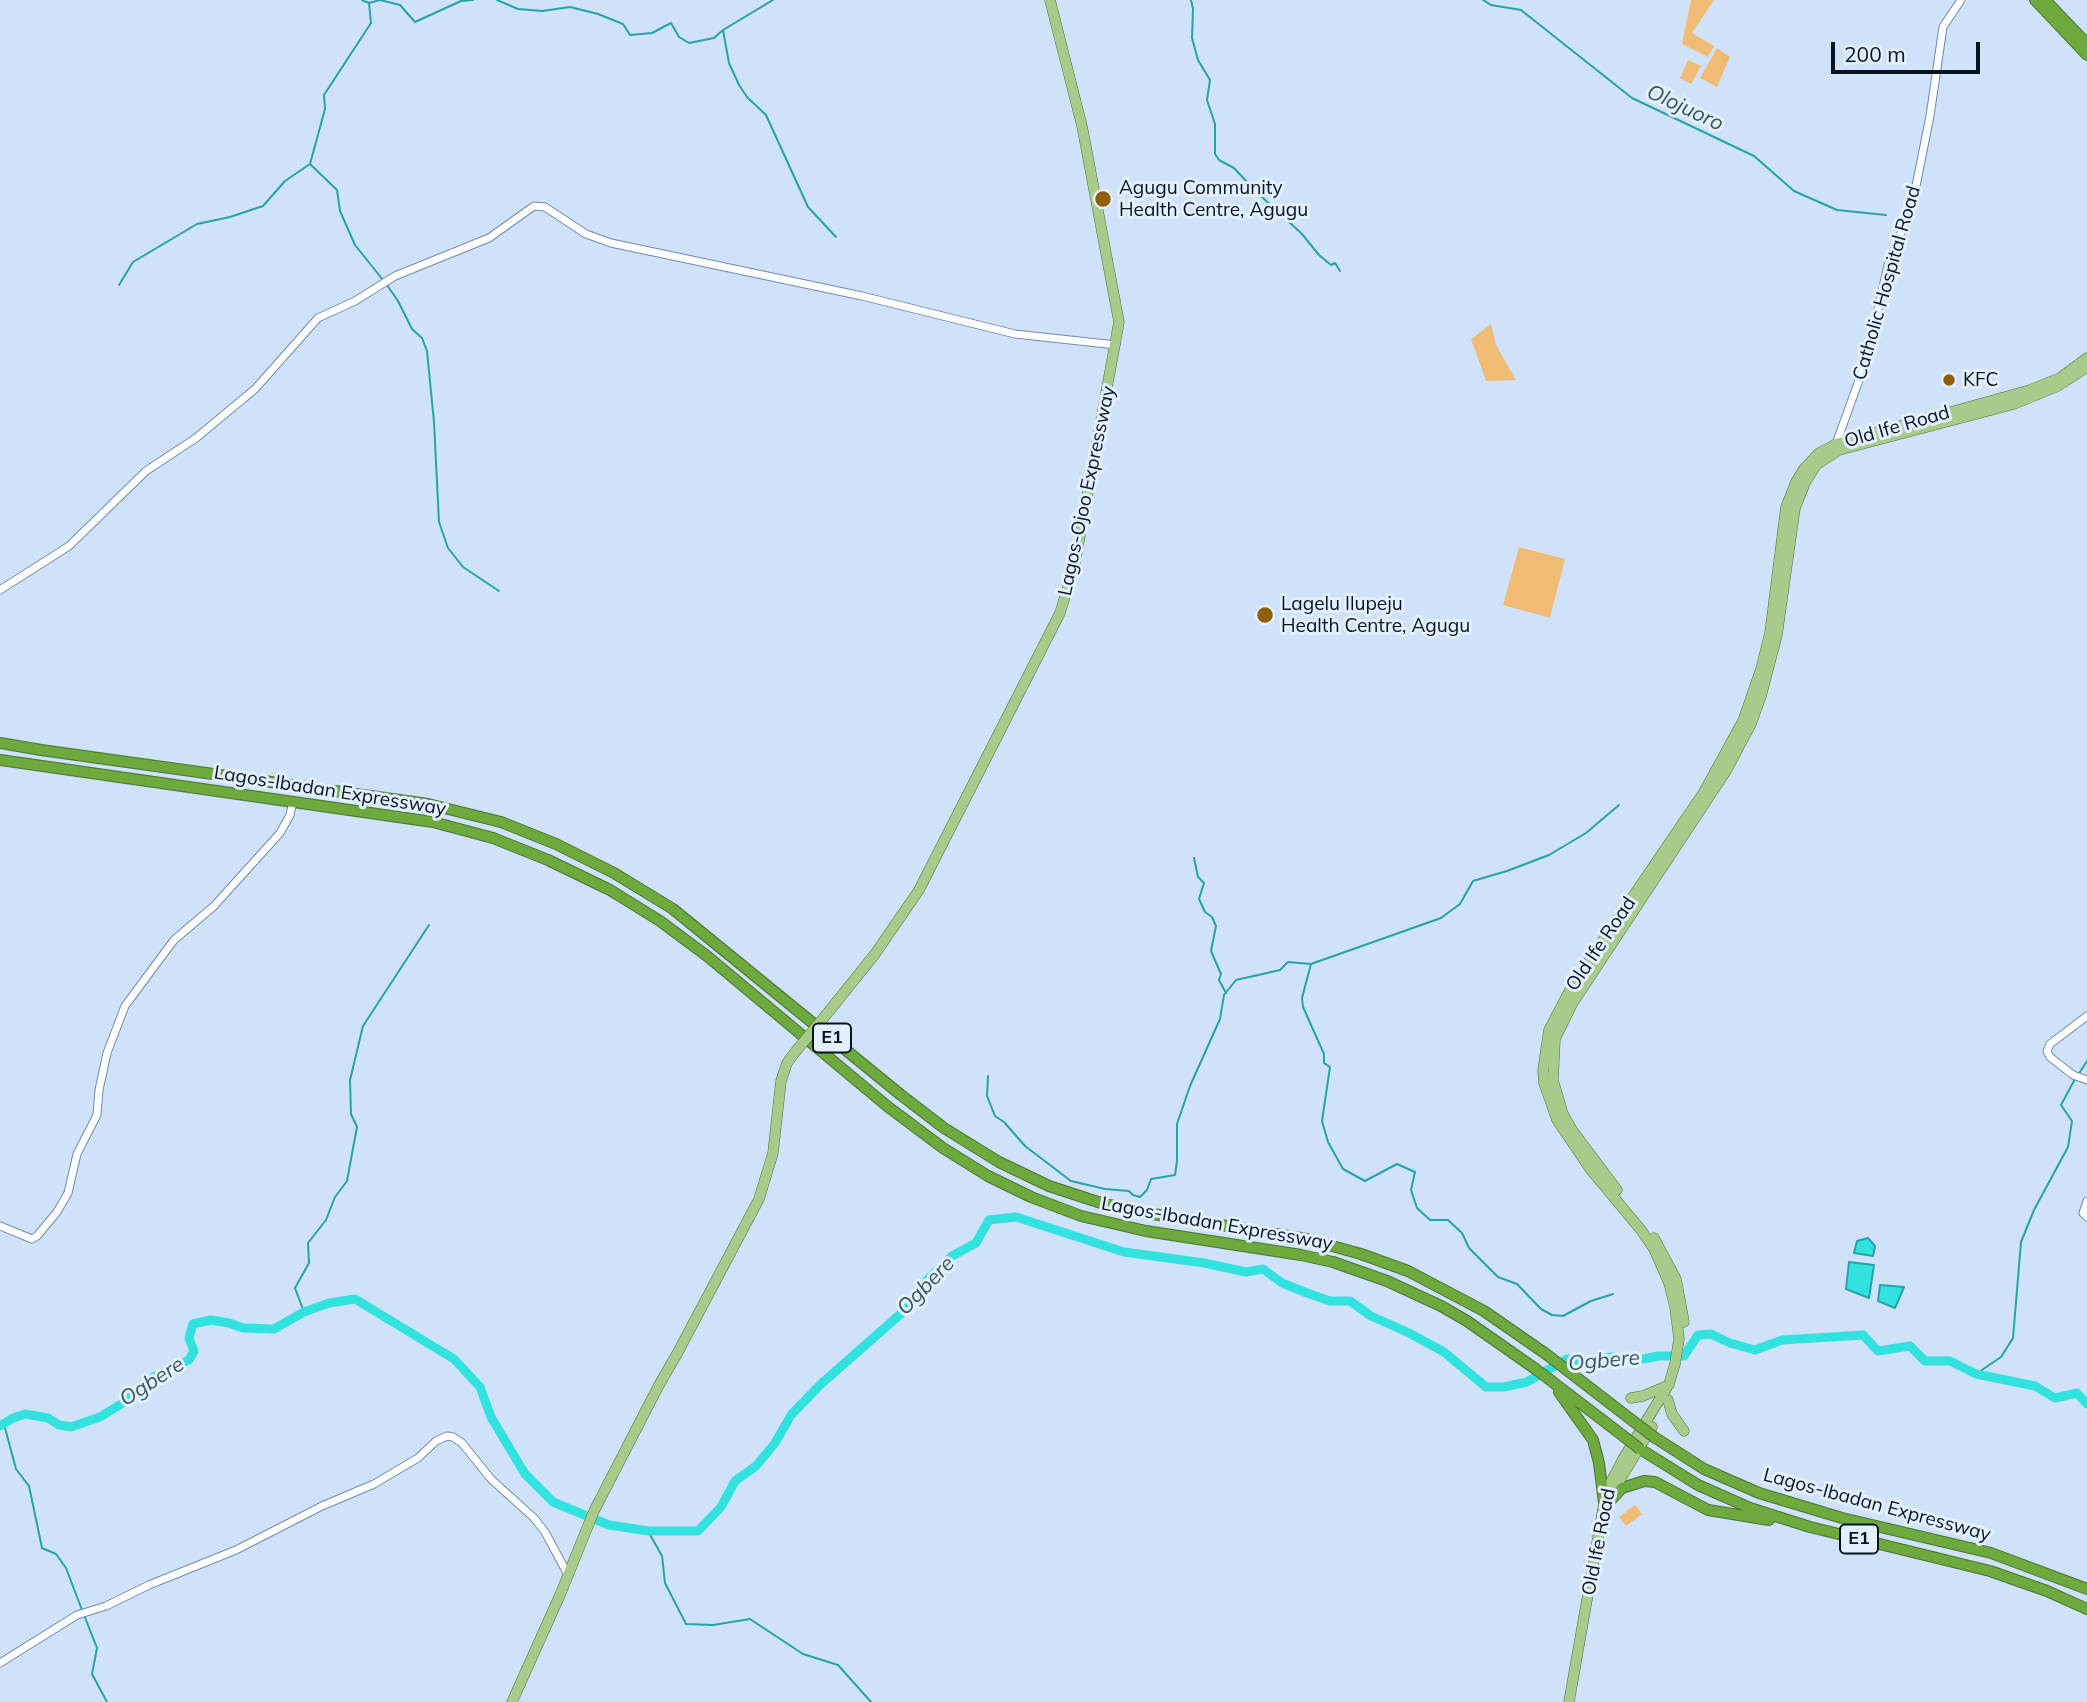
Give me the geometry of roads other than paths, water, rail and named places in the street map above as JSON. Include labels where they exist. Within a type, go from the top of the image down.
[{"type":"highway","points":[[2035,0],[2087,55]]},
{"type":"highway","points":[[2045,0],[2087,44]]},
{"type":"highway","name":"Lagos-Ibadan Expressway","points":[[0,743],[428,803],[501,822],[544,839],[614,873],[673,909],[901,1095],[953,1135],[999,1162],[1049,1186],[1101,1203],[1307,1239],[1397,1267],[1485,1311],[1654,1437],[1704,1469],[1759,1493],[1842,1518],[1991,1553],[2087,1589]]},
{"type":"highway","name":"Lagos-Ibadan Expressway","points":[[0,760],[433,822],[493,838],[548,860],[610,890],[660,921],[887,1106],[943,1148],[988,1176],[1031,1197],[1081,1216],[1146,1231],[1301,1255],[1363,1272],[1441,1306],[1493,1338],[1640,1449],[1718,1495],[1788,1521],[1990,1571],[2047,1591],[2087,1609]]},
{"type":"highway","points":[[1548,1378],[1593,1440],[1608,1502]]},
{"type":"highway","points":[[1608,1502],[1622,1488],[1644,1480],[1655,1482],[1708,1510],[1788,1521]]},
{"type":"main road","name":"Lagos-Ojoo Expressway","points":[[512,1702],[594,1511],[759,1199],[773,1153],[781,1081],[788,1063],[864,970],[919,890],[1060,613],[1075,563],[1083,507],[1119,322],[1082,126],[1050,0]]},
{"type":"main road","name":"Old Ife Road","points":[[1690,819],[1733,743],[1754,694],[1770,633],[1790,496],[1811,460],[1836,443],[2013,400],[2060,378],[2087,358]]},
{"type":"main road","name":"Old Ife Road","points":[[1608,1502],[1668,1400],[1682,1347],[1675,1307],[1662,1265],[1641,1230],[1594,1167],[1572,1130],[1555,1091],[1553,1067],[1556,1040],[1572,1004],[1595,967],[1740,746],[1762,696],[1777,635],[1796,508],[1805,483],[1816,466],[1839,450],[2058,386],[2087,366]]},
{"type":"main road","name":"Old Ife Road","points":[[1575,1702],[1611,1482],[1679,1365]]},
{"type":"main road","points":[[1631,1398],[1643,1396],[1670,1384]]},
{"type":"main road","points":[[1668,1400],[1672,1414],[1684,1432]]},
{"type":"main road","name":"Old Ife Road","points":[[1569,1702],[1577,1678]]},
{"type":"street","name":"Catholic Hospital Road","points":[[1836,443],[1867,358],[1888,265],[1912,206],[1930,116],[1943,27],[1961,0]]},
{"type":"street","points":[[0,590],[69,546],[146,471],[197,438],[255,389],[318,318],[355,301],[385,282],[489,238],[529,209],[540,205],[586,234],[611,243],[862,296],[1015,334],[1116,345]]},
{"type":"street","points":[[0,1226],[32,1239],[57,1212],[68,1193],[77,1154],[97,1115],[107,1053],[125,1006],[174,940],[214,906],[271,844],[286,824],[293,801]]},
{"type":"street","points":[[2084,1079],[2073,1075],[2046,1051],[2050,1044],[2087,1016]]},
{"type":"street","points":[[2087,1201],[2083,1213],[2087,1217]]},
{"type":"street","points":[[0,1663],[77,1615],[236,1550],[322,1506],[374,1484],[418,1458],[436,1441],[447,1437],[453,1437],[462,1443],[491,1479],[534,1518],[545,1532],[566,1571],[569,1571]]},
{"type":"waterway","name":"Olojuoro","points":[[362,0],[369,3],[380,0],[400,5],[415,22],[461,1],[473,0]]},
{"type":"waterway","name":"Olojuoro","points":[[497,0],[518,9],[542,11],[570,7],[598,14],[623,24],[630,35],[652,33],[671,23],[679,37],[689,43],[714,38],[773,0]]},
{"type":"waterway","points":[[1191,0],[1192,38],[1198,60],[1210,80],[1207,100],[1215,124],[1215,154],[1257,189],[1319,255],[1331,265],[1335,263],[1340,271]]},
{"type":"waterway","name":"Olojuoro","points":[[1483,0],[1491,5],[1521,10],[1632,98],[1754,156],[1794,191],[1837,210],[1886,215]]},
{"type":"waterway","points":[[369,3],[371,23],[324,95],[325,109],[310,164],[337,190],[340,211],[355,245],[383,280]]},
{"type":"waterway","points":[[723,30],[729,63],[739,85],[766,115],[808,207],[836,237]]},
{"type":"waterway","points":[[119,285],[133,262],[197,224],[263,206],[285,181],[310,164]]},
{"type":"waterway","points":[[387,285],[412,329],[422,338],[427,351],[439,522],[448,548],[463,567],[499,591]]},
{"type":"waterway","points":[[988,1076],[987,1096],[995,1116],[1004,1122],[1025,1146],[1071,1181],[1105,1189],[1129,1191],[1140,1197],[1147,1190],[1151,1179],[1175,1175],[1177,1124],[1190,1086],[1220,1019],[1224,995],[1236,980],[1280,970],[1288,962],[1311,964],[1441,918],[1460,904],[1473,881],[1549,855],[1586,833],[1619,805]]},
{"type":"waterway","points":[[1194,858],[1198,877],[1204,883],[1199,899],[1216,926],[1211,951],[1221,974],[1219,980],[1226,993]]},
{"type":"waterway","points":[[304,1312],[295,1288],[309,1263],[308,1243],[326,1220],[335,1197],[347,1181],[357,1127],[351,1114],[350,1080],[363,1026],[429,925]]},
{"type":"waterway","points":[[1311,964],[1302,998],[1303,1007],[1324,1054],[1324,1063],[1330,1067],[1322,1121],[1328,1142],[1343,1169],[1365,1181],[1397,1164],[1415,1172],[1411,1190],[1417,1208],[1430,1220],[1448,1220],[1462,1233],[1469,1248],[1498,1277],[1517,1284],[1541,1309],[1552,1315],[1563,1316],[1591,1301],[1613,1294]]},
{"type":"waterway","points":[[2078,1075],[2087,1061]]},
{"type":"waterway","points":[[1976,1374],[2001,1357],[2013,1338],[2021,1242],[2034,1210],[2068,1147],[2072,1121],[2061,1105],[2075,1079]]},
{"type":"waterway","name":"Ogbere","points":[[0,1426],[25,1414],[48,1418],[59,1425],[71,1427],[100,1417],[126,1401],[153,1377],[189,1360],[194,1351],[189,1338],[193,1324],[211,1320],[243,1328],[274,1329],[304,1312],[329,1303],[355,1299],[454,1359],[480,1387],[491,1417],[525,1474],[553,1502],[609,1525],[648,1531],[698,1531],[721,1507],[735,1481],[756,1466],[775,1443],[791,1415],[821,1384],[921,1296],[926,1281],[952,1256],[976,1243],[989,1220],[1016,1217],[1124,1252],[1246,1272],[1263,1269],[1282,1283],[1307,1293],[1330,1301],[1350,1301],[1371,1316],[1444,1352],[1486,1387],[1504,1387],[1527,1382],[1567,1359],[1584,1361],[1612,1357],[1638,1360],[1658,1356],[1684,1356],[1698,1335],[1711,1334],[1755,1350],[1782,1340],[1863,1335],[1878,1351],[1910,1346],[1925,1361],[1950,1361],[1976,1374],[2035,1386],[2055,1398],[2077,1393],[2087,1404]]},
{"type":"waterway","points":[[4,1424],[16,1469],[29,1486],[42,1548],[56,1554],[66,1568],[82,1610]]},
{"type":"waterway","points":[[648,1531],[662,1556],[665,1583],[686,1624],[713,1625],[750,1619],[803,1654],[838,1665],[871,1702]]},
{"type":"waterway","points":[[84,1615],[97,1648],[92,1674],[107,1702]]},
{"type":"place","name":"Agugu Community Health Centre, Agugu","points":[[1103,199]]},
{"type":"place","name":"KFC","points":[[1949,380]]},
{"type":"place","name":"Lagelu Ilupeju Health Centre, Agugu","points":[[1265,615]]}]
